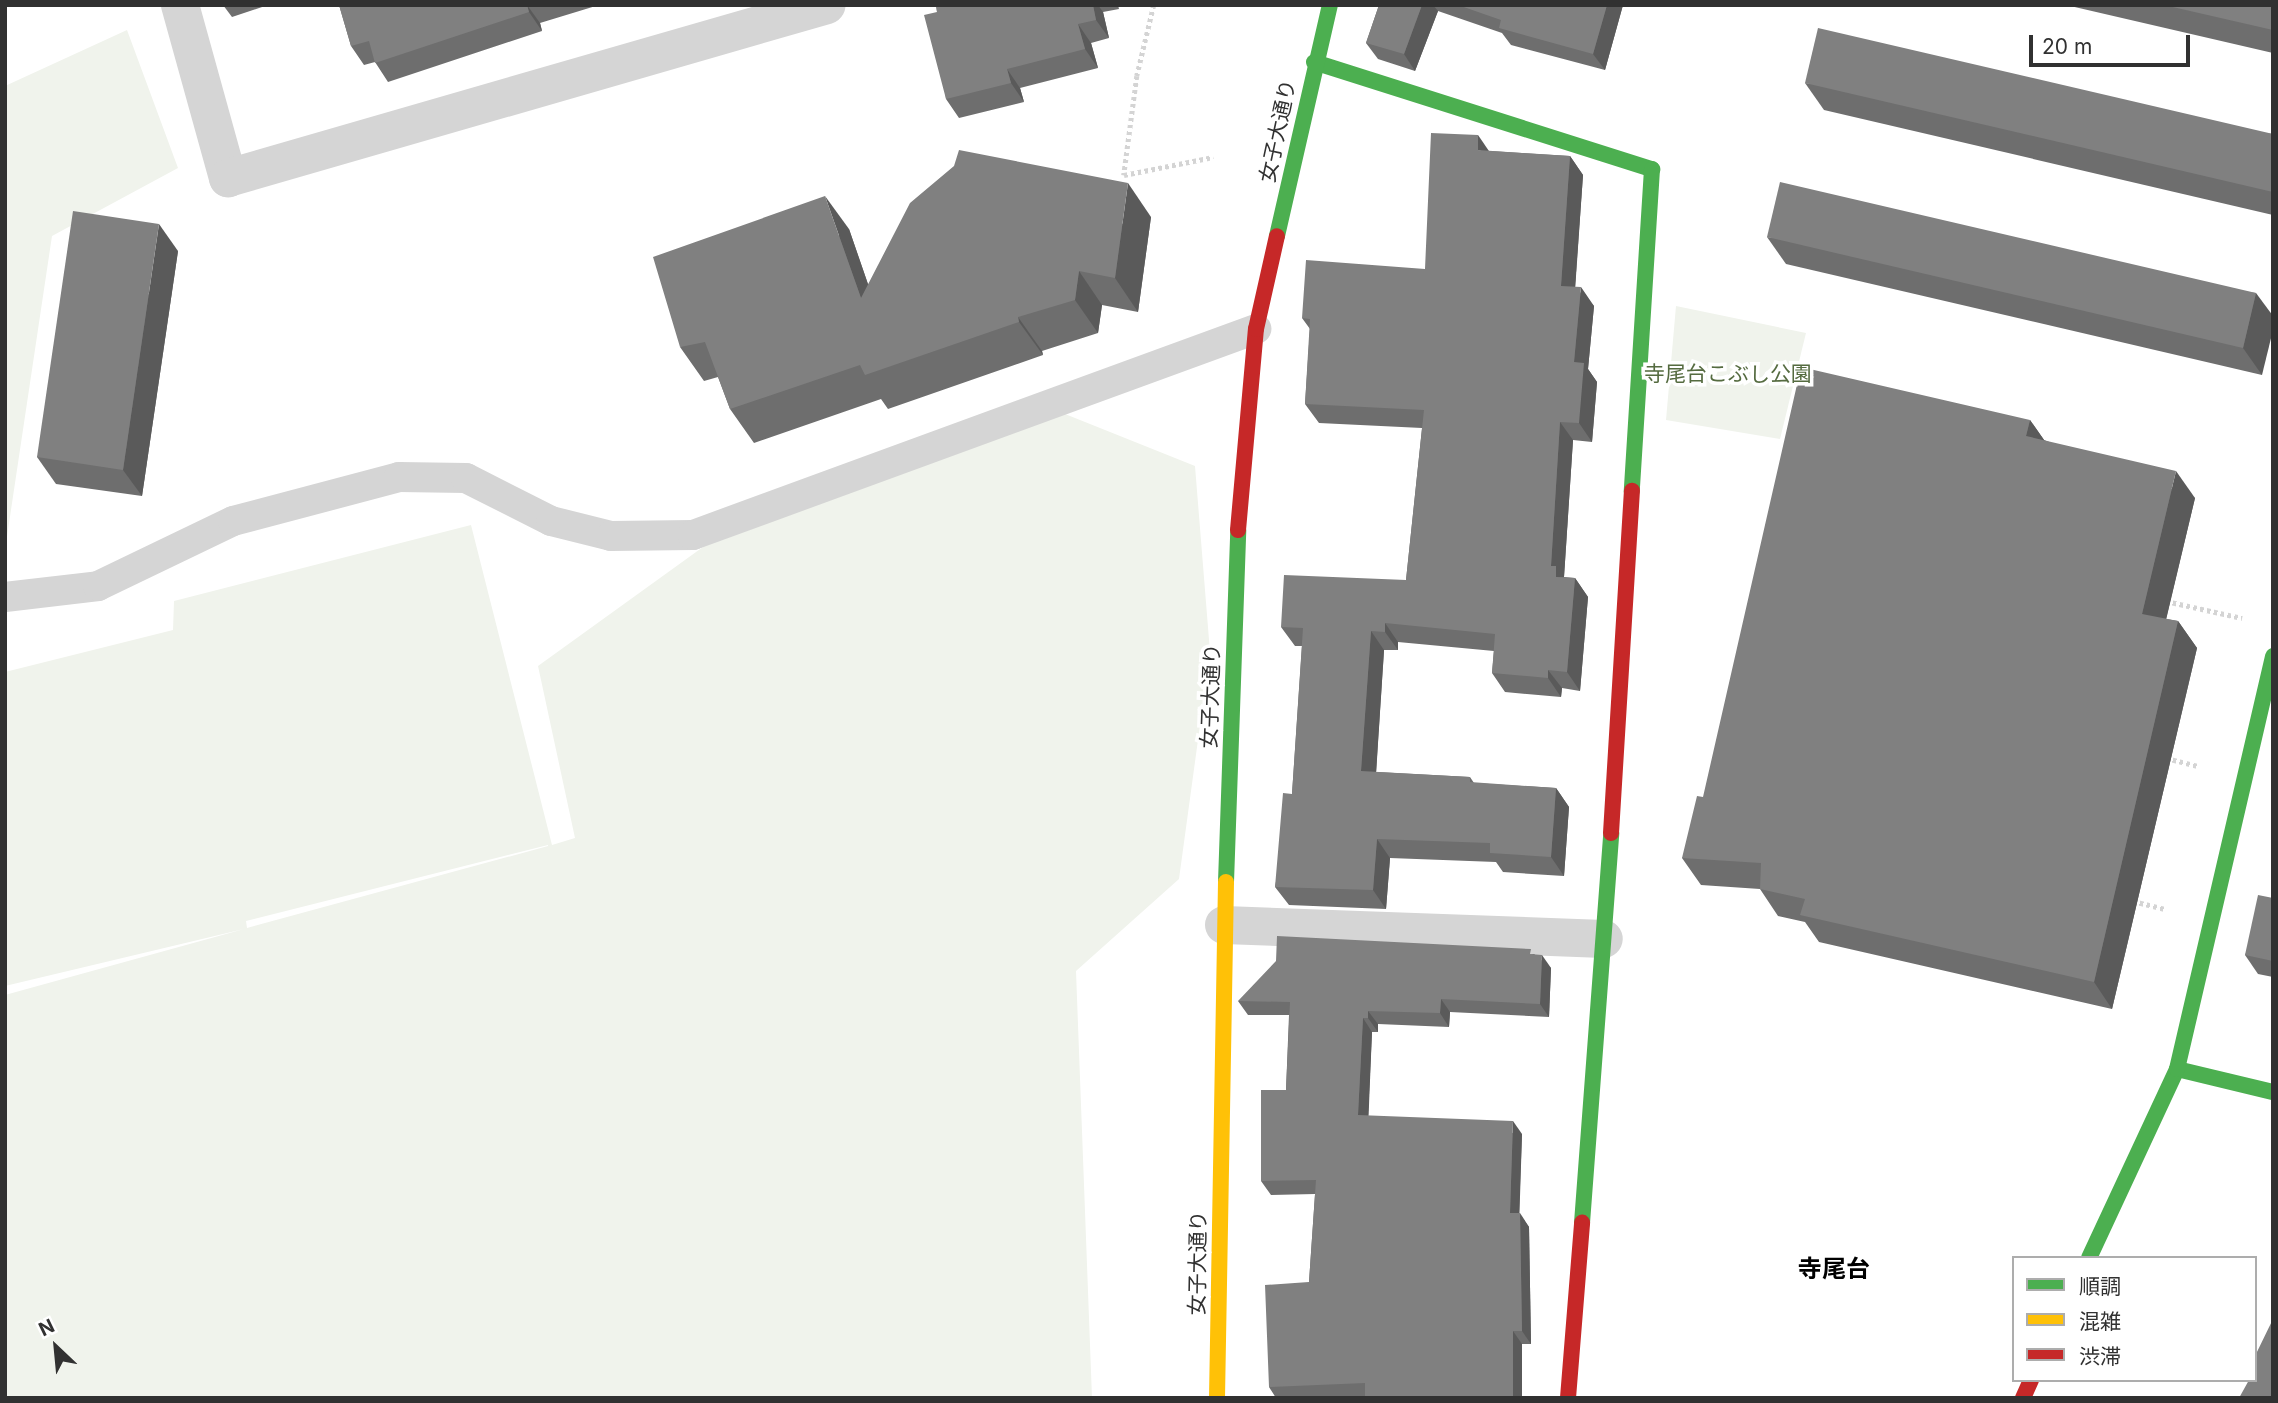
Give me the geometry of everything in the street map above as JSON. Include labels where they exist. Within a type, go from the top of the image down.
[{"type":"street","points":[[180,5],[228,178],[827,5]]},
{"type":"street","name":"女子大通り","points":[[1216,1398],[1224,925],[1240,472],[1256,328],[1314,62],[1330,5]]},
{"type":"street","points":[[1314,62],[1652,169],[1604,939],[1568,1398]]},
{"type":"street","points":[[2090,1256],[2177,1069],[2273,656]]},
{"type":"street","points":[[1224,925],[1604,939]]},
{"type":"street","points":[[2177,1069],[2273,1092]]},
{"type":"street","points":[[2023,1398],[2030,1382]]},
{"type":"lane","points":[[5,597],[98,586],[233,521],[399,477],[466,478],[551,521],[611,536],[693,535],[1256,328]]},
{"type":"path","points":[[1154,5],[1137,76],[1124,175],[1213,157]]},
{"type":"path","points":[[2161,600],[2242,618]]},
{"type":"path","points":[[2155,755],[2209,769]]},
{"type":"path","points":[[2120,897],[2173,911]]},
{"type":"green space","points":[[127,30],[178,168],[52,236],[5,550],[5,86]]},
{"type":"green space","name":"寺尾台こぶし公園","points":[[1676,306],[1806,333],[1780,439],[1666,420]]},
{"type":"green space","points":[[1050,408],[1195,466],[1210,652],[1179,879],[1076,971],[1092,1398],[5,1398],[5,995],[244,929],[5,986],[5,672],[173,630],[174,601],[471,525],[552,845],[575,838],[538,666],[764,503]],"holes":[[[548,846],[247,928],[246,921]]]},
{"type":"building","points":[[339,5],[527,5],[529,12],[375,63],[369,41],[351,46]]},
{"type":"building","points":[[936,5],[1093,5],[1096,20],[1078,24],[1085,49],[1007,69],[1011,83],[946,99],[924,15],[937,12]]},
{"type":"building","points":[[1379,5],[1422,5],[1404,54],[1366,43]]},
{"type":"building","points":[[1458,5],[1607,5],[1593,54],[1499,28],[1501,20]]},
{"type":"building","points":[[2164,5],[2273,5],[2273,30]]},
{"type":"building","points":[[1818,28],[2273,134],[2273,192],[1805,83]]},
{"type":"building","points":[[1431,133],[1478,135],[1478,150],[1570,156],[1561,286],[1581,287],[1574,362],[1584,363],[1579,423],[1560,422],[1551,566],[1556,566],[1556,577],[1575,578],[1567,672],[1548,670],[1548,678],[1492,673],[1495,634],[1385,623],[1385,632],[1371,631],[1361,771],[1470,777],[1470,782],[1556,788],[1551,857],[1490,853],[1490,843],[1377,839],[1373,890],[1275,887],[1283,793],[1292,794],[1303,628],[1281,627],[1284,575],[1406,580],[1424,410],[1305,404],[1310,319],[1302,318],[1306,260],[1425,269]]},
{"type":"building","points":[[959,150],[1128,183],[1115,278],[1079,271],[1075,300],[1018,317],[1019,322],[865,375],[860,365],[730,409],[705,342],[680,347],[653,257],[825,196],[861,298],[910,203],[954,166]]},
{"type":"building","points":[[1780,182],[2256,293],[2243,348],[1767,237]]},
{"type":"building","points":[[73,211],[159,224],[123,470],[37,457]]},
{"type":"building","points":[[1801,367],[2030,420],[2026,436],[2176,471],[2142,614],[2178,621],[2094,982],[1800,915],[1805,899],[1760,889],[1761,863],[1682,858],[1697,796],[1703,797]]},
{"type":"building","points":[[2258,895],[2273,898],[2273,961],[2245,955]]},
{"type":"building","points":[[1277,936],[1531,949],[1530,954],[1542,955],[1540,1004],[1441,999],[1440,1013],[1368,1011],[1368,1018],[1363,1018],[1358,1115],[1513,1121],[1510,1213],[1520,1213],[1522,1331],[1513,1331],[1513,1398],[1365,1398],[1365,1383],[1269,1387],[1265,1285],[1309,1282],[1316,1180],[1261,1181],[1261,1090],[1286,1090],[1290,1002],[1238,1001],[1276,961]]},
{"type":"building","points":[[2273,1319],[2273,1398],[2239,1398],[2248,1382],[2257,1382],[2257,1352]]},
{"type":"traffic: fast","points":[[1277,236],[1330,5]]},
{"type":"traffic: fast","points":[[1314,62],[1652,169],[1632,491]]},
{"type":"traffic: fast","points":[[1226,882],[1238,530]]},
{"type":"traffic: fast","points":[[2090,1256],[2177,1069],[2273,656]]},
{"type":"traffic: fast","points":[[1582,1223],[1611,833]]},
{"type":"traffic: fast","points":[[2177,1069],[2273,1092]]},
{"type":"traffic: slow","points":[[1217,1398],[1226,882]]},
{"type":"traffic: jam","points":[[1238,530],[1256,329],[1277,236]]},
{"type":"traffic: jam","points":[[1611,833],[1632,491]]},
{"type":"traffic: jam","points":[[1568,1398],[1582,1223]]},
{"type":"traffic: jam","points":[[2023,1398],[2030,1382]]},
{"type":"district","name":"寺尾台","points":[[1834,1269]]}]
